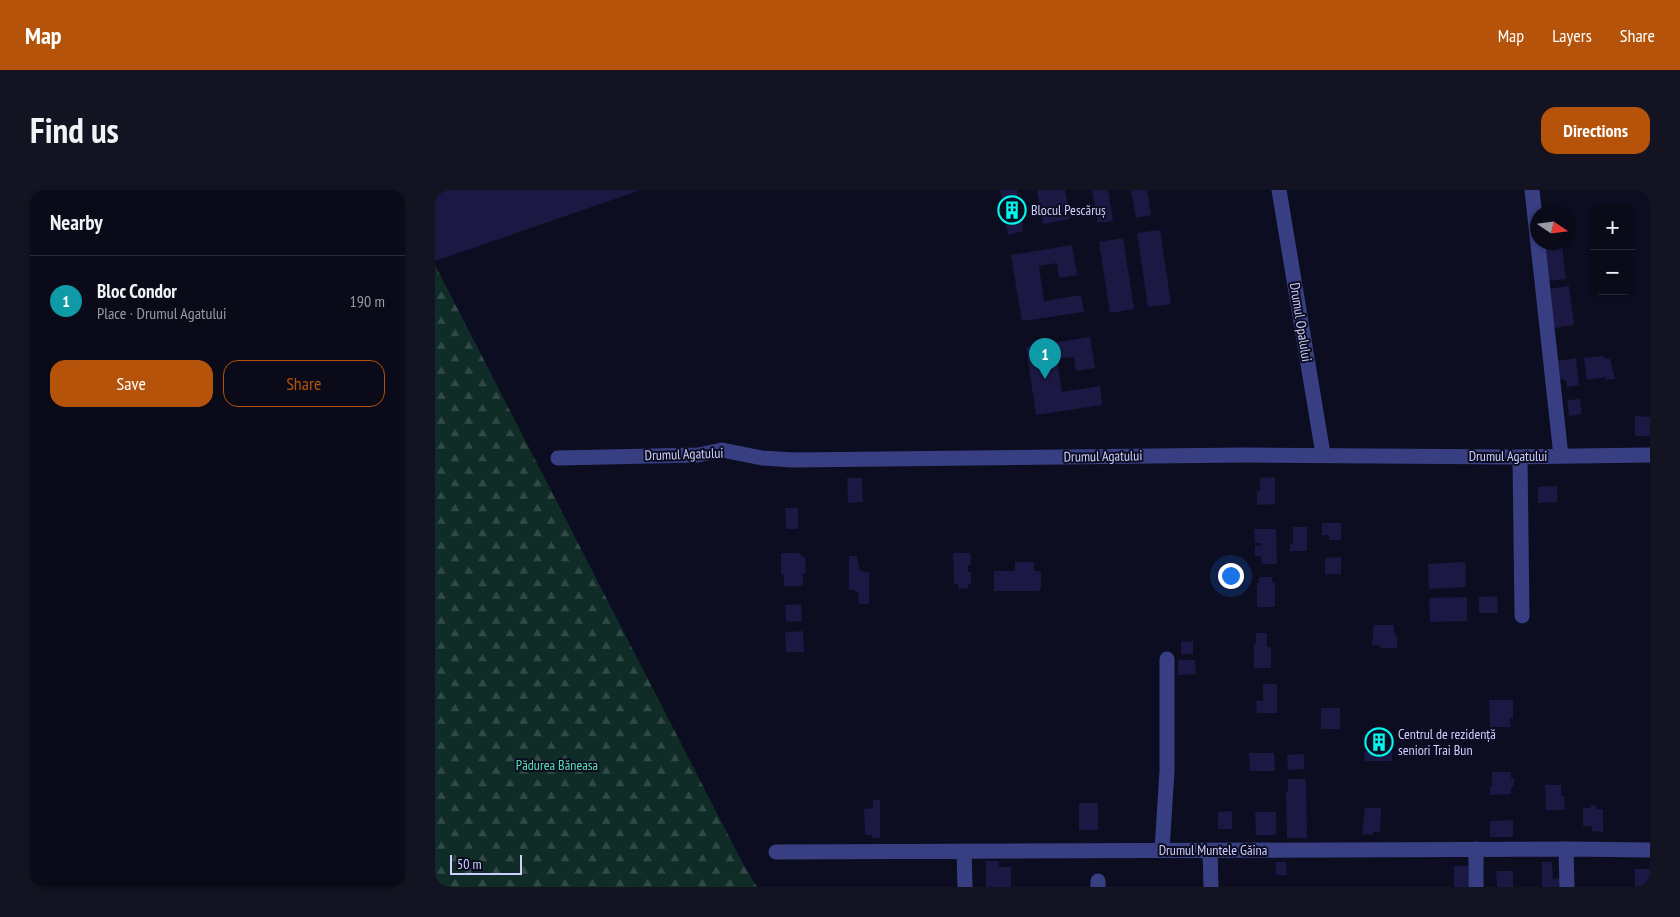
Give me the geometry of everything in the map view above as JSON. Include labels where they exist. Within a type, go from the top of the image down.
[{"type":"street","name":"Drumul Opalului","points":[[1279,190],[1323,454]]},
{"type":"street","points":[[1532,190],[1561,456]]},
{"type":"street","name":"Drumul Agatului","points":[[558,458],[698,455],[722,450],[762,458],[793,460],[1323,454],[1520,457],[1650,455]]},
{"type":"street","points":[[1520,457],[1522,616]]},
{"type":"street","points":[[1161,850],[1167,770],[1167,659]]},
{"type":"street","points":[[1476,849],[1476,887]]},
{"type":"street","points":[[1565,849],[1567,887]]},
{"type":"street","points":[[1210,850],[1211,887]]},
{"type":"street","name":"Drumul Muntele Găina","points":[[776,852],[1650,850]]},
{"type":"street","points":[[964,851],[965,887]]},
{"type":"green space","name":"Pădurea Băneasa","points":[[435,265],[741,860],[757,887],[435,887]]},
{"type":"building","points":[[435,190],[638,190],[638,191],[435,261]]},
{"type":"building","name":"Blocul Pescăruș","points":[[1000,190],[1017,190],[1023,231],[1008,235]]},
{"type":"building","points":[[1037,190],[1065,190],[1070,219],[1043,224]]},
{"type":"building","points":[[1092,190],[1108,190],[1113,221],[1098,223]]},
{"type":"building","points":[[1131,190],[1147,190],[1151,215],[1136,218]]},
{"type":"building","points":[[1160,230],[1171,304],[1148,307],[1137,233]]},
{"type":"building","points":[[1123,238],[1134,309],[1110,313],[1099,242]]},
{"type":"building","points":[[1072,245],[1077,275],[1059,278],[1057,263],[1039,266],[1044,301],[1081,295],[1084,312],[1022,321],[1011,255]]},
{"type":"building","points":[[1544,250],[1563,250],[1566,279],[1548,281]]},
{"type":"building","points":[[1569,286],[1574,325],[1554,328],[1550,289]]},
{"type":"building","points":[[1090,337],[1095,368],[1076,371],[1074,357],[1057,359],[1062,392],[1100,386],[1102,405],[1036,415],[1026,347]]},
{"type":"building","points":[[1604,356],[1605,359],[1610,359],[1615,379],[1606,380],[1606,377],[1587,380],[1584,358]]},
{"type":"building","points":[[1576,358],[1579,385],[1567,387],[1566,381],[1558,378],[1556,361]]},
{"type":"building","points":[[1580,399],[1582,414],[1569,416],[1567,400]]},
{"type":"building","points":[[1635,416],[1650,417],[1650,436],[1635,436]]},
{"type":"building","points":[[1275,477],[1275,504],[1257,505],[1257,491],[1260,491],[1260,478]]},
{"type":"building","points":[[847,478],[862,478],[863,502],[848,503]]},
{"type":"building","points":[[1557,486],[1557,502],[1538,503],[1538,487]]},
{"type":"building","points":[[785,508],[798,508],[798,529],[786,529]]},
{"type":"building","points":[[1322,523],[1341,523],[1341,540],[1329,540],[1329,535],[1322,535]]},
{"type":"building","points":[[1293,527],[1307,527],[1307,551],[1290,551],[1290,544],[1293,544]]},
{"type":"building","points":[[1254,529],[1276,529],[1277,564],[1262,564],[1261,556],[1255,556],[1255,546],[1261,546],[1261,543],[1255,543]]},
{"type":"building","points":[[781,553],[798,553],[805,558],[806,573],[803,573],[803,586],[784,586],[784,574],[781,574]]},
{"type":"building","points":[[953,553],[970,553],[971,565],[968,565],[968,572],[971,572],[971,584],[968,584],[968,588],[958,589],[958,584],[954,584]]},
{"type":"building","points":[[849,556],[857,556],[860,571],[869,573],[869,604],[859,604],[858,592],[849,589]]},
{"type":"building","points":[[1341,557],[1341,574],[1325,574],[1325,558]]},
{"type":"building","points":[[1015,562],[1034,562],[1034,571],[1041,573],[1041,589],[1038,591],[994,591],[994,571],[1015,571]]},
{"type":"building","points":[[1465,562],[1466,587],[1429,589],[1428,564]]},
{"type":"building","points":[[1259,577],[1272,577],[1272,582],[1275,582],[1275,607],[1257,607],[1257,583],[1259,583]]},
{"type":"building","points":[[1497,596],[1498,613],[1479,613],[1479,597]]},
{"type":"building","points":[[1467,597],[1467,621],[1430,622],[1429,598]]},
{"type":"building","points":[[801,604],[802,621],[786,622],[785,605]]},
{"type":"building","points":[[1374,625],[1394,625],[1397,648],[1380,648],[1380,645],[1372,645]]},
{"type":"building","points":[[803,631],[804,652],[786,652],[785,632]]},
{"type":"building","points":[[1256,633],[1267,633],[1267,647],[1271,647],[1271,668],[1254,668]]},
{"type":"building","points":[[1193,641],[1193,654],[1181,654],[1181,642]]},
{"type":"building","points":[[1178,660],[1195,660],[1196,674],[1178,675]]},
{"type":"building","points":[[1263,684],[1277,684],[1277,713],[1257,713],[1256,701],[1263,701]]},
{"type":"building","points":[[1489,700],[1513,700],[1513,718],[1510,718],[1511,727],[1490,727]]},
{"type":"building","points":[[1321,708],[1340,708],[1340,729],[1321,729]]},
{"type":"building","name":"Centrul de rezidență seniori Trai Bun","points":[[1367,731],[1391,731],[1392,761],[1365,761],[1364,752],[1367,752]]},
{"type":"building","points":[[1249,753],[1274,753],[1275,771],[1250,771]]},
{"type":"building","points":[[1304,754],[1304,769],[1288,770],[1287,755]]},
{"type":"building","points":[[1492,772],[1511,772],[1511,778],[1514,778],[1514,787],[1511,787],[1511,794],[1490,795]]},
{"type":"building","points":[[1288,779],[1306,779],[1307,838],[1287,838],[1286,792],[1288,792]]},
{"type":"building","points":[[1545,785],[1561,785],[1561,796],[1564,796],[1565,810],[1546,810]]},
{"type":"building","points":[[873,800],[880,800],[880,838],[872,838],[872,835],[865,835],[864,809],[873,808]]},
{"type":"building","points":[[1079,803],[1098,803],[1098,830],[1079,830]]},
{"type":"building","points":[[1591,805],[1596,806],[1596,809],[1603,809],[1603,832],[1592,831],[1592,826],[1583,826],[1583,808],[1591,808]]},
{"type":"building","points":[[1365,808],[1381,808],[1380,832],[1373,832],[1373,835],[1362,834]]},
{"type":"building","points":[[1232,811],[1232,829],[1218,829],[1218,812]]},
{"type":"building","points":[[1255,812],[1276,812],[1276,835],[1256,835]]},
{"type":"building","points":[[1513,820],[1513,837],[1490,837],[1490,821]]},
{"type":"building","points":[[986,861],[999,861],[999,867],[1011,867],[1011,887],[986,887]]},
{"type":"building","points":[[1276,862],[1286,862],[1287,875],[1276,875]]},
{"type":"building","points":[[1542,862],[1552,862],[1553,879],[1560,878],[1561,887],[1542,887]]},
{"type":"building","points":[[1454,866],[1468,866],[1468,887],[1454,887]]},
{"type":"building","points":[[1635,869],[1650,869],[1650,887],[1635,887]]},
{"type":"building","points":[[1496,871],[1513,871],[1513,887],[1497,887]]},
{"type":"place","name":"Blocul Pescăruș","points":[[1012,210]]},
{"type":"place","name":"Bloc Condor","points":[[1045,379]]},
{"type":"place","name":"Centrul de rezidență seniori Trai Bun","points":[[1379,742]]}]
